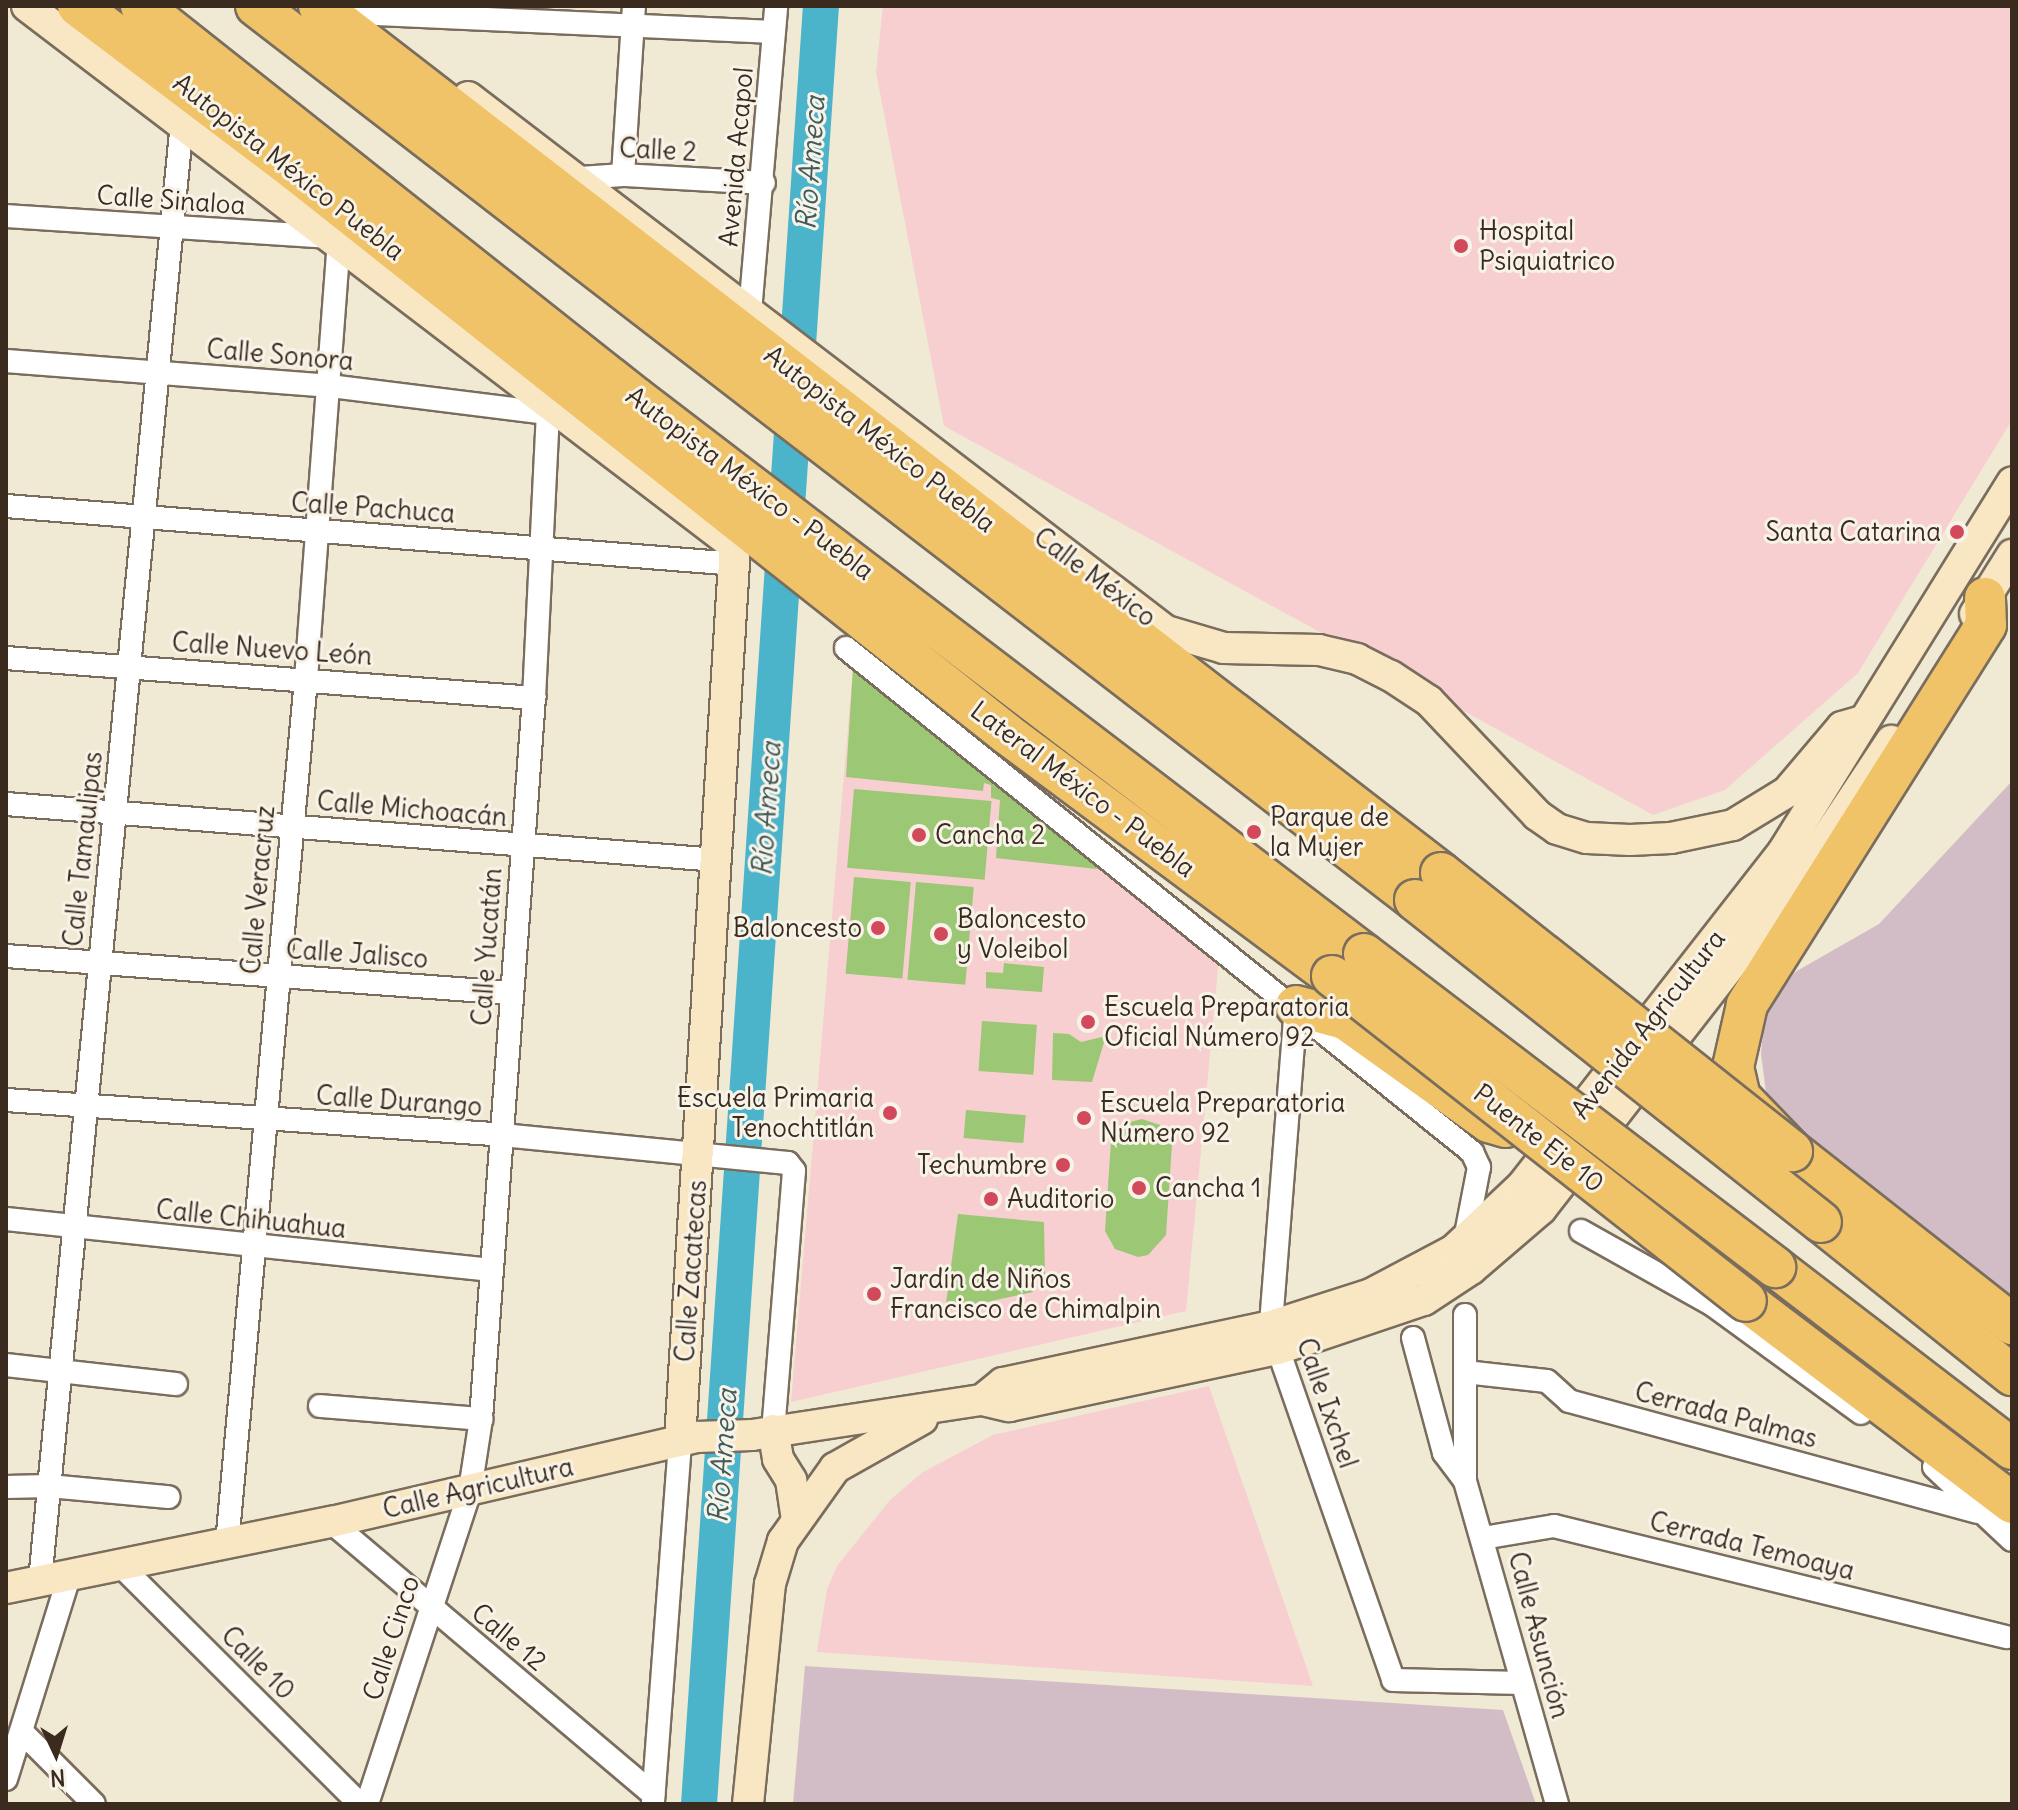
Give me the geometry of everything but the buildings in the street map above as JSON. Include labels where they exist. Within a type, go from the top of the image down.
[{"type":"highway","name":"Autopista México Puebla","points":[[78,6],[285,183],[719,504],[838,596]]},
{"type":"highway","name":"Autopista México - Puebla","points":[[141,6],[636,398],[724,460],[843,551],[1348,965]]},
{"type":"highway","points":[[256,6],[775,408],[1792,1151],[2012,1324]]},
{"type":"highway","name":"Autopista México Puebla","points":[[340,8],[750,321],[1428,887]]},
{"type":"highway","points":[[1792,1151],[1740,1097],[1733,1067],[1738,1028],[1762,979],[1986,625],[1997,592]]},
{"type":"highway","name":"Lateral México - Puebla","points":[[838,596],[1007,734],[1348,965]]},
{"type":"highway","points":[[1428,887],[1821,1222],[2012,1375]]},
{"type":"highway","name":"Puente Eje 10","points":[[1348,965],[1536,1135],[1746,1301],[1929,1452]]},
{"type":"highway","name":"Puente Eje 10","points":[[1348,965],[1775,1267],[2012,1449]]},
{"type":"highway","points":[[1296,1006],[1345,1019],[1489,1122],[1536,1135]]},
{"type":"highway","points":[[1929,1452],[1994,1507]]},
{"type":"street","name":"Autopista México Puebla","points":[[27,6],[182,123],[285,183],[336,239],[548,410],[735,555]]},
{"type":"street","name":"Avenida Acapol","points":[[750,321],[764,183],[776,6]]},
{"type":"street","points":[[340,8],[634,14],[774,32]]},
{"type":"street","points":[[623,175],[634,14]]},
{"type":"street","name":"Calle Tamaulipas","points":[[40,1581],[182,123]]},
{"type":"street","name":"Calle 2","points":[[562,180],[623,175],[764,183]]},
{"type":"street","name":"Autopista México Puebla","points":[[562,180],[681,260],[750,321]]},
{"type":"street","name":"Calle Sinaloa","points":[[6,216],[170,230],[336,239]]},
{"type":"street","name":"Calle Veracruz","points":[[227,1544],[306,679],[330,386],[336,239]]},
{"type":"street","name":"Calle Sonora","points":[[6,361],[330,386],[548,410]]},
{"type":"street","name":"Calle México","points":[[851,404],[1166,631],[1224,648],[1288,647],[1357,659],[1429,701],[1537,815],[1557,829],[1587,838],[1671,838],[1733,825],[1787,792],[1842,727],[1865,723]]},
{"type":"street","name":"Calle Yucatán","points":[[470,1490],[481,1419],[534,698],[548,410]]},
{"type":"street","name":"Avenida Agricultura","points":[[1275,1338],[1371,1294],[1465,1240],[1522,1186],[1783,852],[2012,482]]},
{"type":"street","name":"Calle Pachuca","points":[[6,506],[540,548],[735,555]]},
{"type":"street","name":"Calle Zacatecas","points":[[653,1799],[688,1438],[708,1155],[717,860],[735,555]]},
{"type":"street","name":"Avenida Agricultura","points":[[968,1403],[1009,1406],[1424,1300],[1471,1269],[1541,1209],[1806,869],[1997,592],[2012,555]]},
{"type":"street","points":[[846,648],[1296,1006],[1472,1152],[1479,1167],[1465,1240]]},
{"type":"street","name":"Calle Nuevo León","points":[[6,658],[534,698]]},
{"type":"street","name":"Calle Michoacán","points":[[6,804],[717,860]]},
{"type":"street","name":"Calle Jalisco","points":[[6,956],[512,993]]},
{"type":"street","name":"Calle Ixchel","points":[[1296,1006],[1275,1338],[1393,1680],[1522,1683]]},
{"type":"street","name":"Calle Durango","points":[[6,1100],[265,1121],[502,1135],[780,1162],[794,1171],[762,1433]]},
{"type":"street","name":"Calle Chihuahua","points":[[6,1219],[252,1248],[490,1270]]},
{"type":"street","points":[[1581,1231],[1713,1305],[1929,1452]]},
{"type":"street","name":"Calle Asunción","points":[[1465,1315],[1465,1481],[1557,1804]]},
{"type":"street","name":"Calle Asunción","points":[[1413,1338],[1444,1453],[1465,1481]]},
{"type":"street","points":[[6,1365],[176,1384]]},
{"type":"street","name":"Cerrada Palmas","points":[[1465,1372],[1547,1381],[1569,1401],[1994,1507]]},
{"type":"street","points":[[748,1804],[770,1584],[783,1541],[835,1468],[893,1431],[968,1403]]},
{"type":"street","name":"Calle Agricultura","points":[[6,1588],[117,1562],[227,1544],[331,1522],[688,1438],[762,1433],[968,1403]]},
{"type":"street","points":[[320,1406],[481,1419]]},
{"type":"street","points":[[762,1433],[791,1480],[797,1520]]},
{"type":"street","points":[[6,1487],[49,1486],[168,1497]]},
{"type":"street","name":"Calle Cinco","points":[[367,1804],[470,1490]]},
{"type":"street","points":[[1994,1507],[2012,1540]]},
{"type":"street","name":"Calle 12","points":[[331,1522],[653,1799]]},
{"type":"street","name":"Cerrada Temoaya","points":[[1483,1538],[1554,1526],[2007,1637]]},
{"type":"street","name":"Calle 10","points":[[117,1562],[360,1804]]},
{"type":"street","points":[[6,1779],[23,1733],[70,1574]]},
{"type":"street","points":[[23,1733],[94,1804]]},
{"type":"shaded area","name":"Hospital Psiquiatrico","points":[[883,6],[2012,6],[2012,420],[1858,673],[1725,790],[1653,815],[944,426],[876,72]]},
{"type":"shaded area","name":"Escuela Preparatoria Número 92","points":[[853,668],[1219,958],[1186,1311],[791,1402]]},
{"type":"shaded area","points":[[2012,781],[2012,1302],[1768,1108],[1761,1054],[1765,1013],[1795,972],[1879,924]]},
{"type":"shaded area","points":[[1209,1386],[1313,1686],[817,1652],[827,1589],[837,1566],[890,1500],[923,1472],[993,1435]]},
{"type":"shaded area","points":[[805,1666],[1503,1710],[1536,1804],[793,1804]]},
{"type":"green space","points":[[853,668],[1106,870],[996,858],[1000,800],[991,798],[991,785],[984,783],[983,791],[846,777]]},
{"type":"green space","name":"Cancha 2","points":[[854,789],[991,801],[985,880],[847,868]]},
{"type":"green space","name":"Baloncesto","points":[[854,877],[911,882],[902,979],[846,974]]},
{"type":"green space","name":"Baloncesto y Voleibol","points":[[916,882],[974,887],[965,985],[907,980]]},
{"type":"green space","points":[[1004,963],[1044,967],[1042,992],[986,988],[986,972],[1003,973]]},
{"type":"green space","points":[[982,1021],[1037,1025],[1033,1075],[979,1071]]},
{"type":"green space","points":[[1053,1033],[1069,1034],[1081,1042],[1106,1036],[1092,1082],[1052,1080]]},
{"type":"green space","points":[[966,1110],[1026,1115],[1023,1143],[964,1138]]},
{"type":"green space","name":"Cancha 1","points":[[1142,1119],[1160,1125],[1172,1144],[1166,1235],[1148,1255],[1138,1257],[1115,1249],[1105,1231],[1111,1141],[1122,1124]]},
{"type":"green space","points":[[958,1214],[1044,1222],[1045,1279],[1031,1280],[1033,1292],[945,1311]]},
{"type":"waterway","name":"Río Ameca","points":[[699,1804],[821,6]]},
{"type":"place","name":"Hospital Psiquiatrico","points":[[1461,246]]},
{"type":"place","name":"Santa Catarina","points":[[1957,532]]},
{"type":"place","name":"Parque de la Mujer","points":[[1254,832]]},
{"type":"place","name":"Cancha 2","points":[[919,835]]},
{"type":"place","name":"Baloncesto","points":[[878,928]]},
{"type":"place","name":"Baloncesto y Voleibol","points":[[941,934]]},
{"type":"place","name":"Escuela Preparatoria Oficial Número 92","points":[[1088,1022]]},
{"type":"place","name":"Escuela Primaria Tenochtitlán","points":[[890,1113]]},
{"type":"place","name":"Escuela Preparatoria Número 92","points":[[1084,1118]]},
{"type":"place","name":"Techumbre","points":[[1063,1165]]},
{"type":"place","name":"Cancha 1","points":[[1139,1188]]},
{"type":"place","name":"Auditorio","points":[[991,1199]]},
{"type":"place","name":"Jardín de Niños Francisco de Chimalpin","points":[[874,1294]]}]
